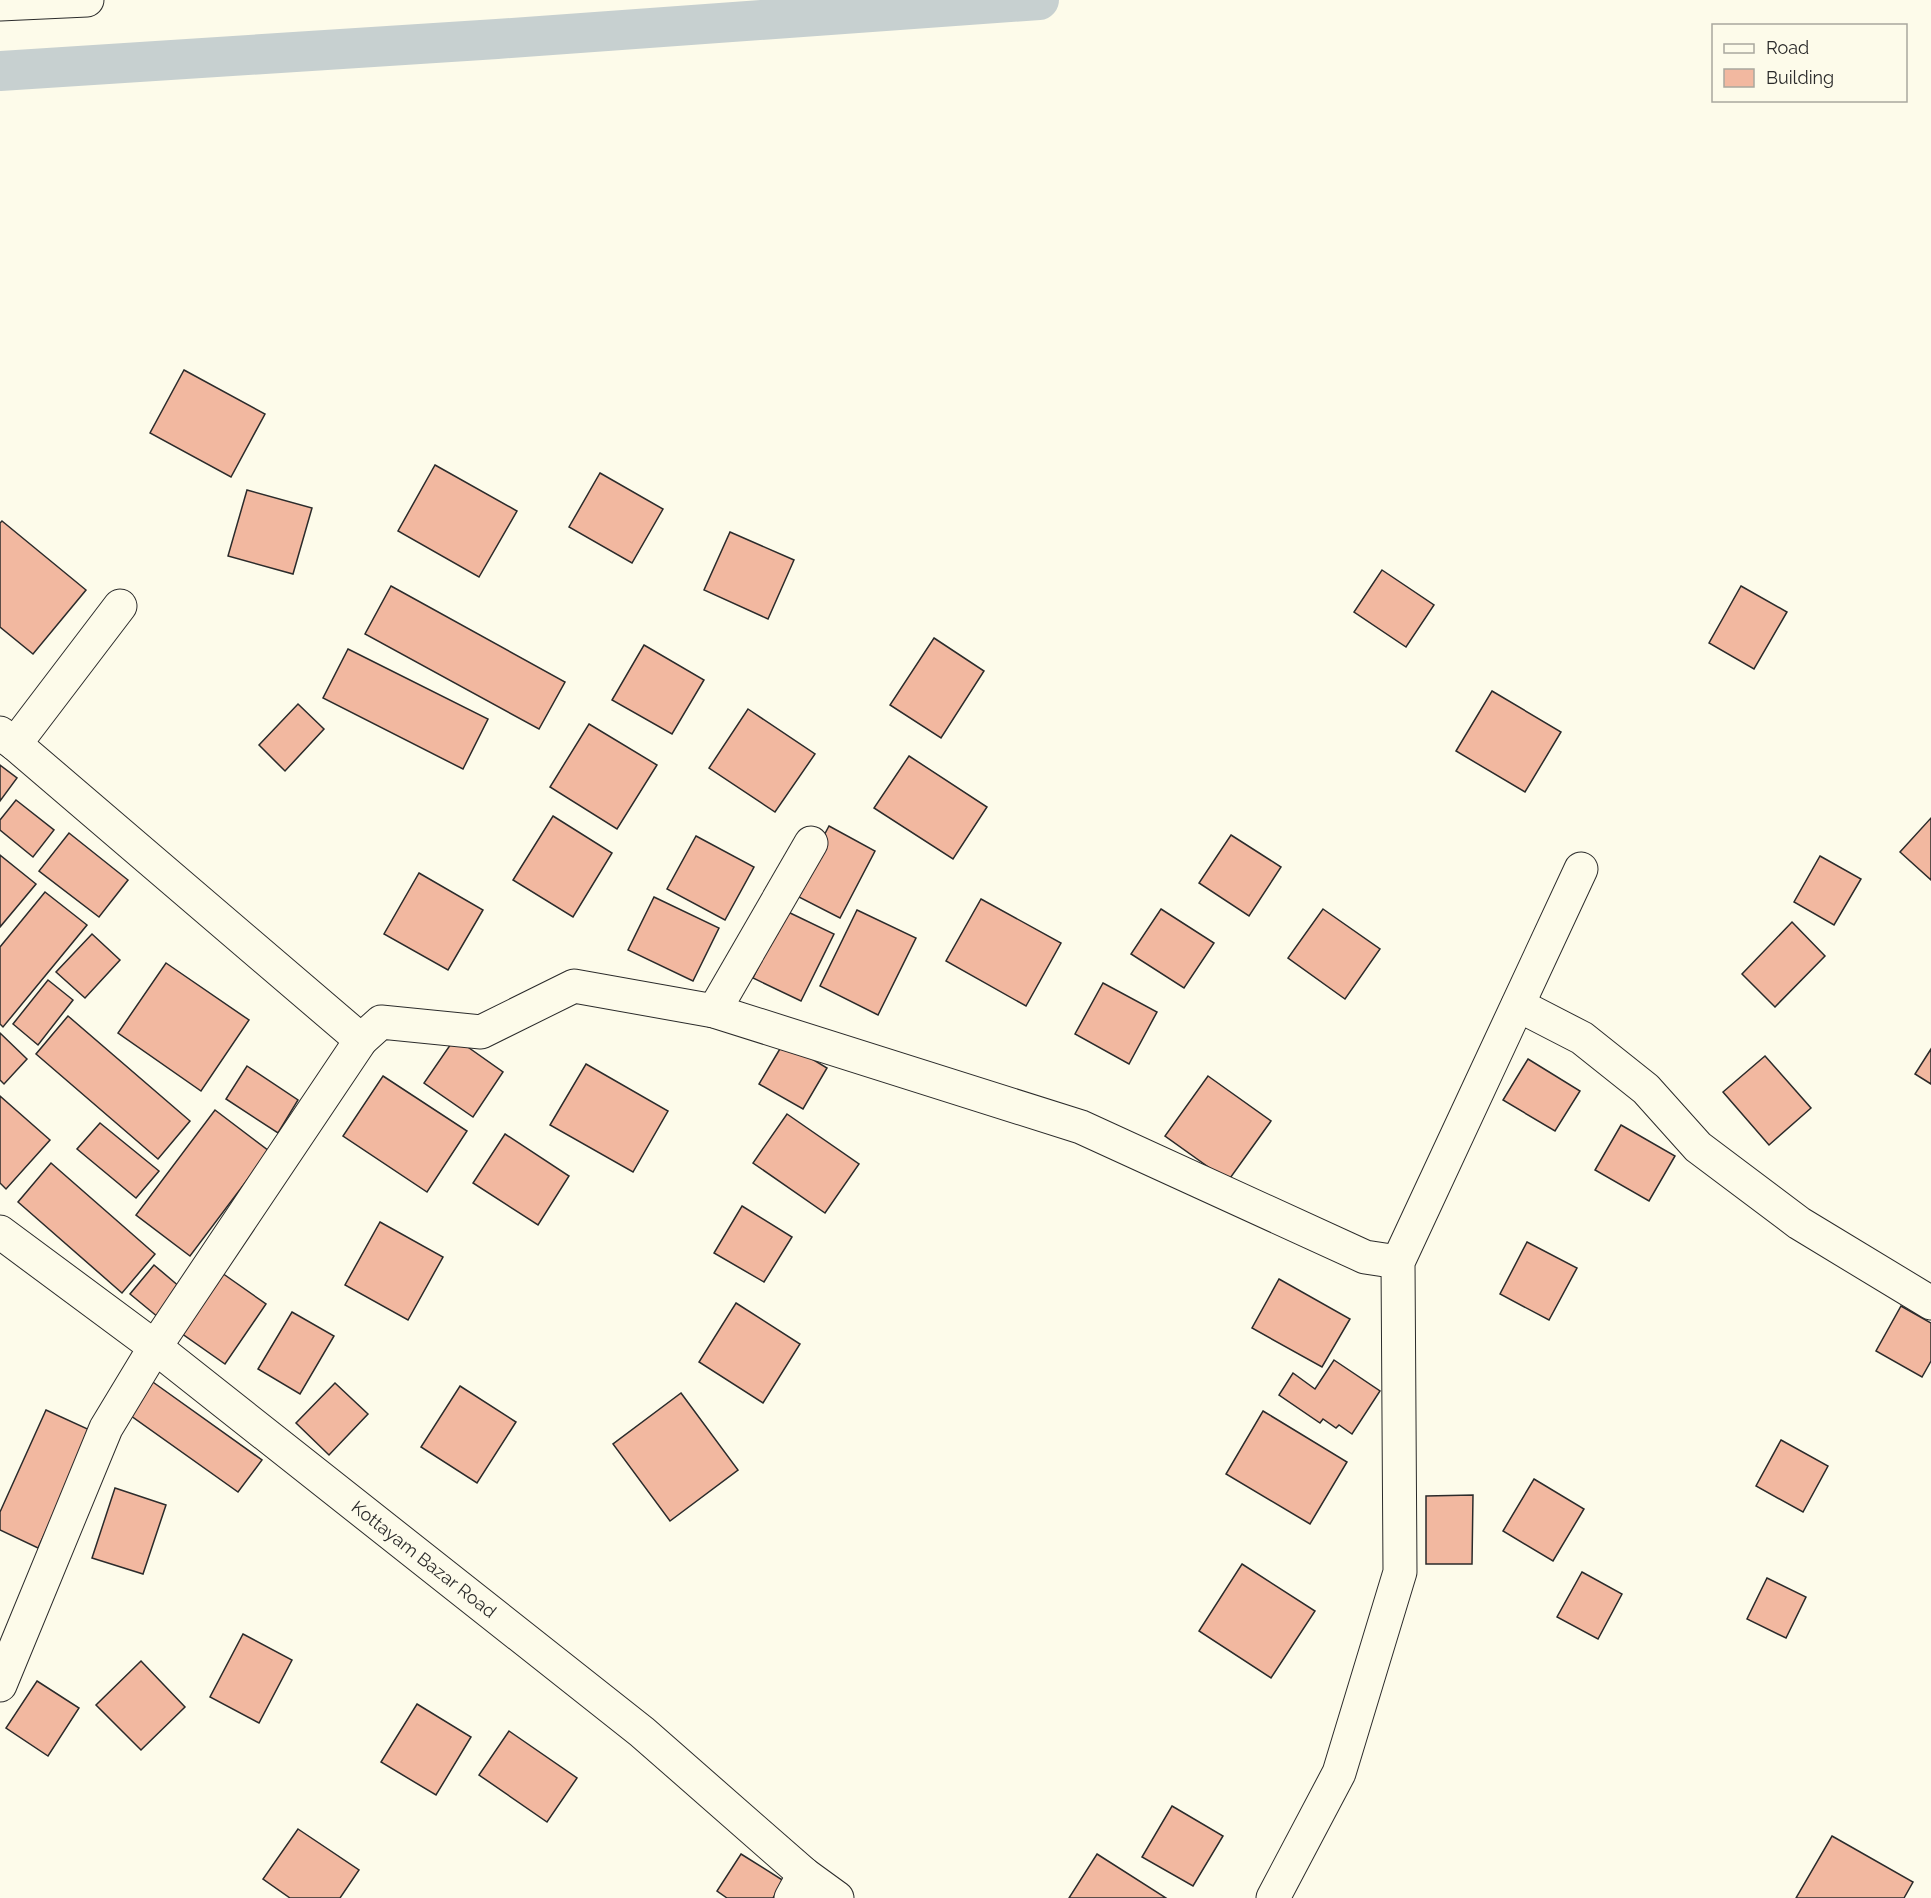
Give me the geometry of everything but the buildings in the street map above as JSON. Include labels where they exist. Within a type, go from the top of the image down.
[{"type":"street","points":[[0,4],[87,0]]},
{"type":"street","points":[[120,606],[8,739],[362,1040]]},
{"type":"street","points":[[714,1011],[811,843]]},
{"type":"street","points":[[1274,1898],[1339,1773],[1401,1572],[1398,1262],[1581,869]]},
{"type":"street","points":[[0,1685],[106,1428],[155,1347],[362,1040],[381,1022],[481,1032],[574,986],[714,1011],[1081,1127],[1365,1257],[1398,1262]]},
{"type":"street","points":[[1518,1005],[1582,1038],[1646,1089],[1698,1147],[1799,1223],[1931,1303]]},
{"type":"street","name":"Kottayam Bazar Road","points":[[0,1232],[155,1347],[642,1732],[798,1886],[837,1898]]},
{"type":"waterway","points":[[0,71],[497,39],[1039,0]]}]
